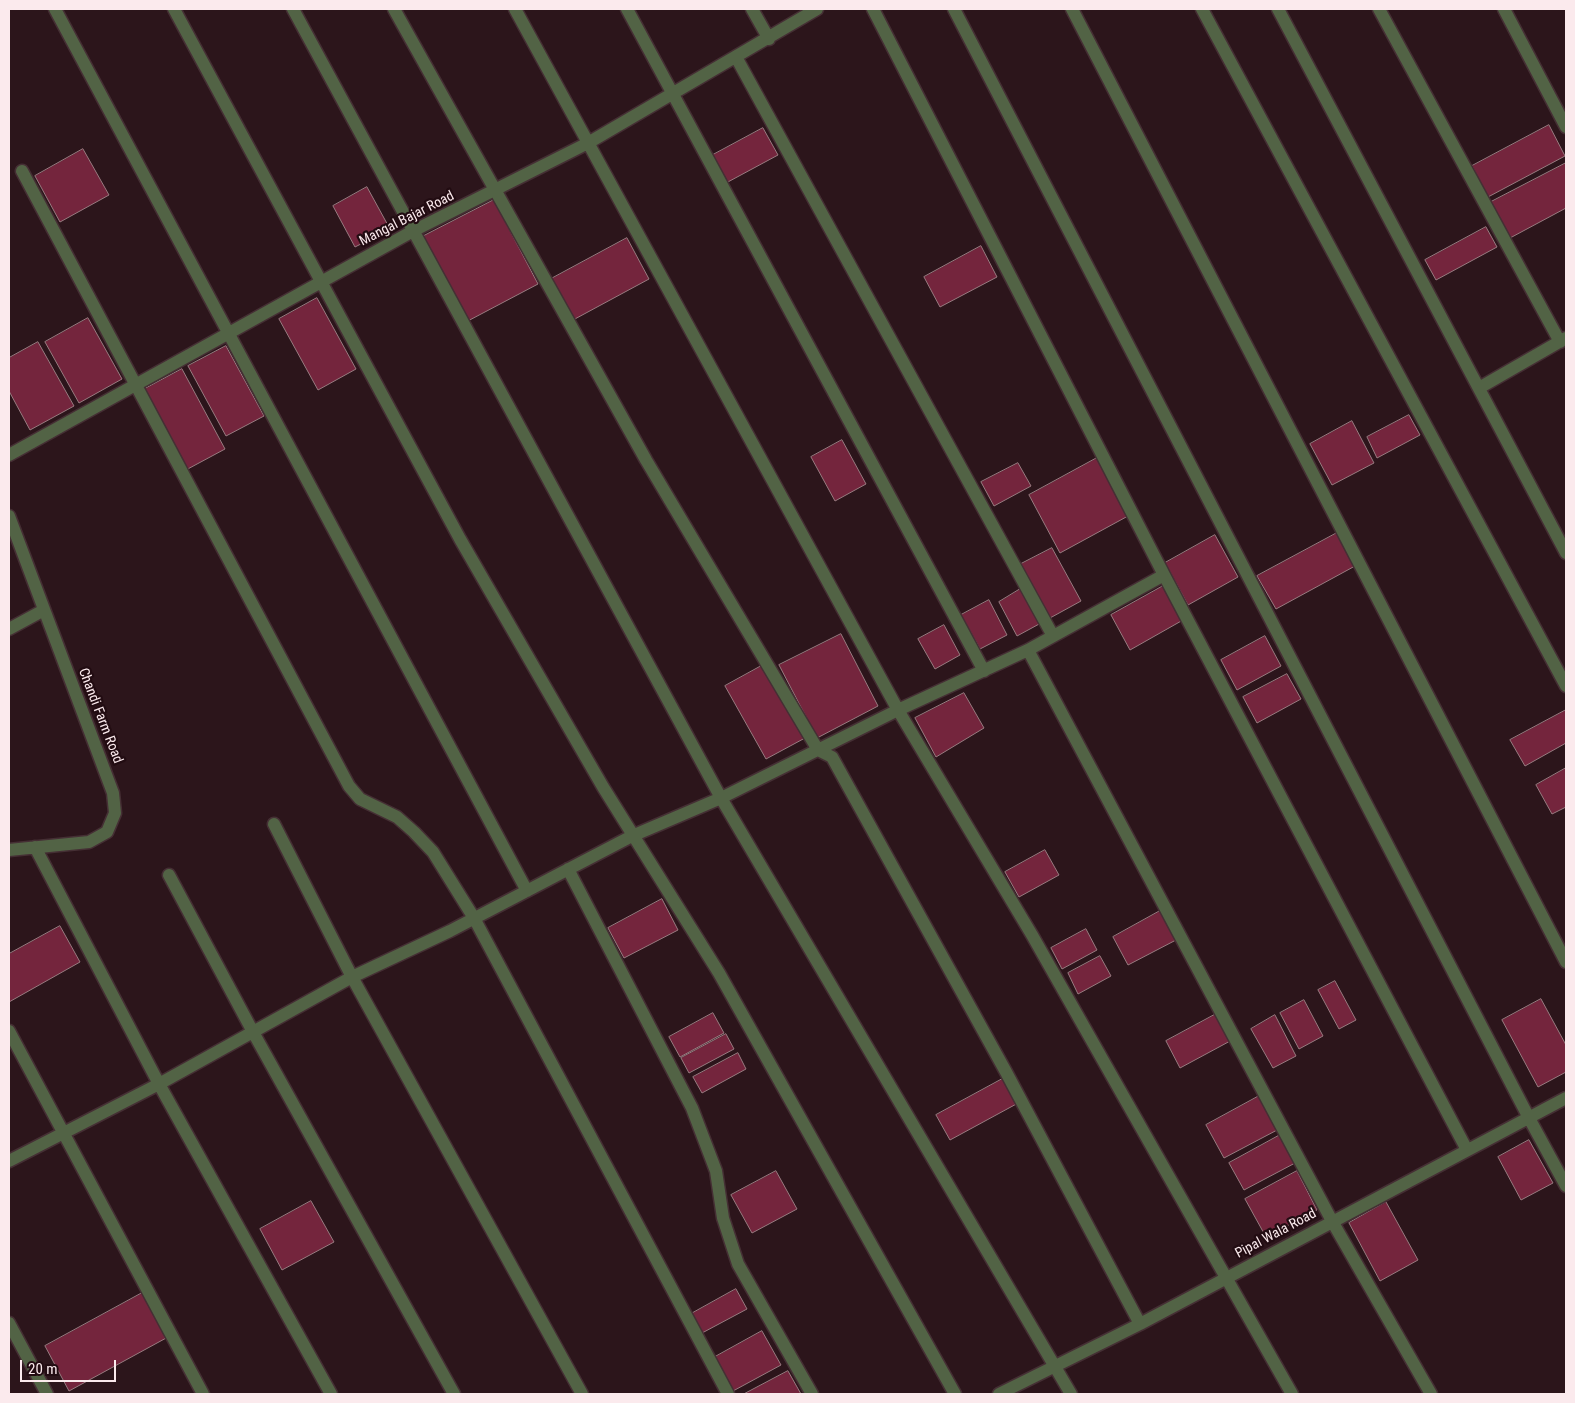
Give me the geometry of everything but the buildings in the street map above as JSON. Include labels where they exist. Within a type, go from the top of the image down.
[{"type":"street","points":[[55,9],[527,891]]},
{"type":"street","points":[[174,9],[460,539],[632,836],[719,973],[955,1394]]},
{"type":"street","points":[[293,9],[721,798],[1071,1394]]},
{"type":"street","points":[[394,9],[495,192],[552,288],[646,460],[818,750],[832,757],[837,765],[1006,1072],[1140,1324]]},
{"type":"street","points":[[515,9],[898,710],[1032,935],[1292,1394]]},
{"type":"street","points":[[627,9],[984,671]]},
{"type":"street","points":[[752,9],[769,38]]},
{"type":"street","name":"Mangal Bajar Road","points":[[9,455],[413,231],[495,192],[588,143],[673,95],[817,9]]},
{"type":"street","points":[[873,9],[1164,575],[1467,1150]]},
{"type":"street","points":[[954,9],[1566,1186]]},
{"type":"street","points":[[1072,9],[1566,962]]},
{"type":"street","points":[[1202,9],[1566,686]]},
{"type":"street","points":[[1278,9],[1566,553]]},
{"type":"street","points":[[1379,9],[1563,340],[1479,388]]},
{"type":"street","points":[[1504,9],[1566,127]]},
{"type":"street","points":[[736,57],[1053,636]]},
{"type":"street","points":[[22,170],[349,786],[360,799],[397,817],[414,832],[432,852],[474,918],[728,1394]]},
{"type":"street","name":"Chandi Farm Road","points":[[9,516],[113,793],[114,813],[107,832],[89,842],[9,850]]},
{"type":"street","points":[[9,1161],[159,1084],[352,977],[474,918],[632,836],[721,798],[898,710],[1028,650],[1164,575]]},
{"type":"street","points":[[9,628],[44,610]]},
{"type":"street","points":[[1028,650],[1332,1221],[1431,1394]]},
{"type":"street","points":[[274,824],[352,977],[582,1394]]},
{"type":"street","points":[[36,847],[159,1084],[331,1394]]},
{"type":"street","points":[[568,870],[692,1108],[716,1172],[723,1218],[738,1264],[812,1394]]},
{"type":"street","points":[[169,875],[253,1032],[454,1394]]},
{"type":"street","points":[[9,1031],[203,1394]]},
{"type":"street","name":"Pipal Wala Road","points":[[999,1394],[1140,1324],[1566,1098]]},
{"type":"street","points":[[9,1323],[48,1394]]}]
